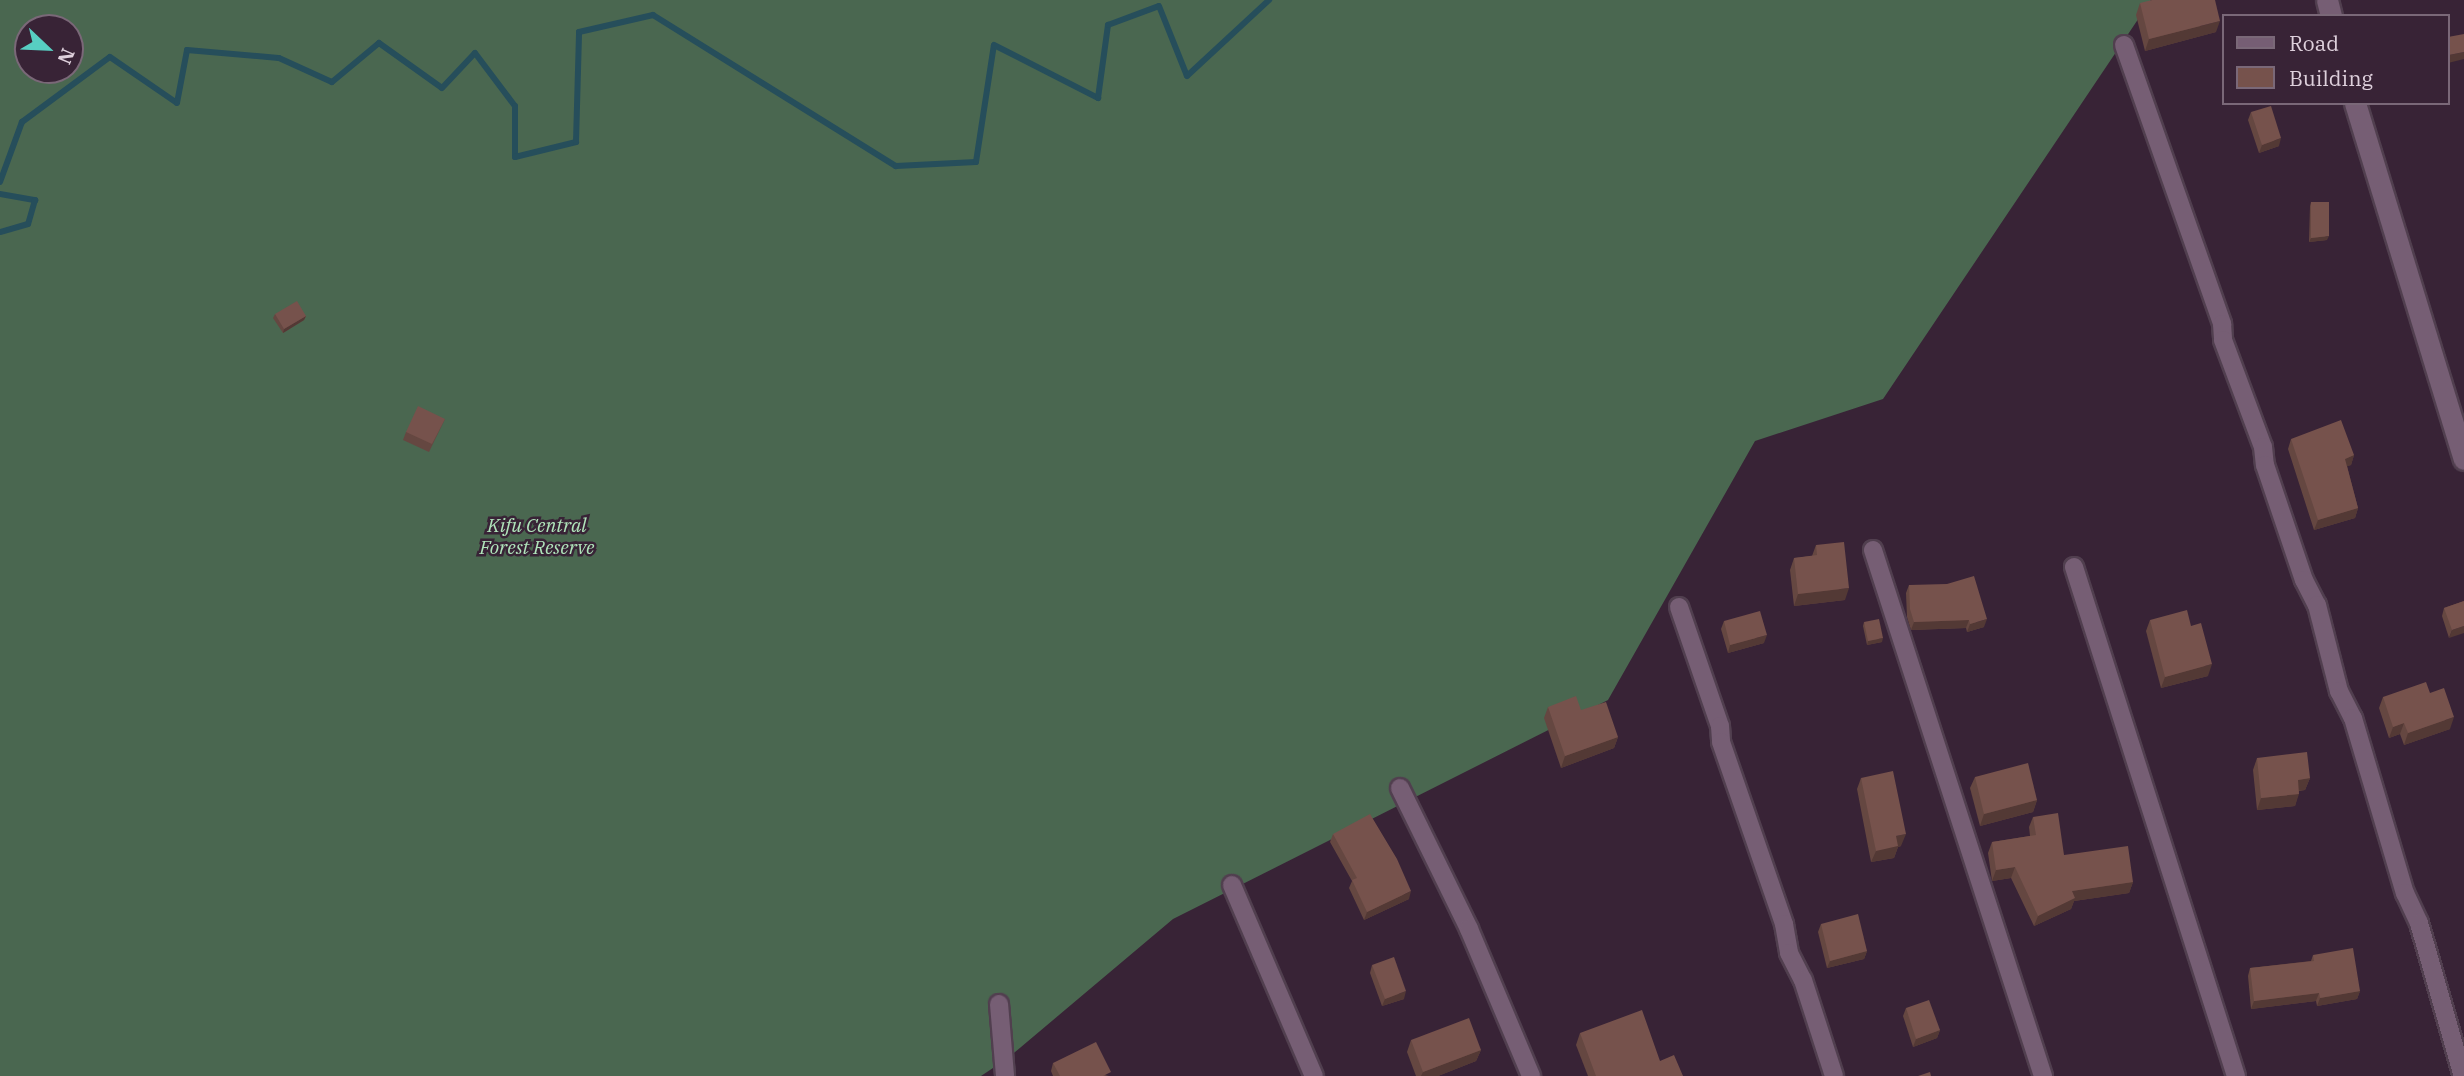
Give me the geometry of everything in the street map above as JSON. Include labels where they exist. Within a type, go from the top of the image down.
[{"type":"street","points":[[2124,45],[2222,324],[2223,340],[2263,447],[2265,465],[2304,580],[2317,605],[2339,691],[2353,718],[2405,893],[2419,923],[2463,1076]]},
{"type":"street","points":[[2357,105],[2464,460]]},
{"type":"street","points":[[1873,550],[2043,1076]]},
{"type":"street","points":[[2074,567],[2236,1076]]},
{"type":"street","points":[[1679,607],[1720,726],[1721,742],[1784,924],[1789,953],[1803,981],[1834,1076]]},
{"type":"street","points":[[1400,788],[1469,929],[1531,1076]]},
{"type":"street","points":[[1232,885],[1314,1076]]},
{"type":"street","points":[[999,1004],[1005,1076]]},
{"type":"green space","name":"Kifu Central Forest Reserve","points":[[0,0],[2151,0],[1883,399],[1755,441],[1608,700],[1173,919],[1008,1058],[981,1076],[0,1076]]},
{"type":"building","points":[[2152,0],[2215,0],[2220,21],[2149,39],[2140,3]]},
{"type":"building","points":[[2464,34],[2464,52],[2450,55],[2450,37]]},
{"type":"building","points":[[2271,106],[2281,138],[2262,145],[2251,112]]},
{"type":"building","points":[[2311,202],[2329,202],[2329,236],[2311,238]]},
{"type":"building","points":[[297,301],[306,316],[284,329],[275,314]]},
{"type":"building","points":[[418,406],[445,419],[432,444],[406,432]]},
{"type":"building","points":[[2341,420],[2354,455],[2345,459],[2358,508],[2318,520],[2291,439]]},
{"type":"building","points":[[1844,542],[1849,588],[1798,594],[1794,558],[1817,555],[1816,545]]},
{"type":"building","points":[[1974,576],[1987,619],[1970,624],[1969,620],[1914,622],[1910,609],[1909,585],[1947,584]]},
{"type":"building","points":[[2464,601],[2464,626],[2452,630],[2444,608]]},
{"type":"building","points":[[2187,610],[2191,626],[2201,623],[2212,664],[2165,677],[2150,620]]},
{"type":"building","points":[[1760,611],[1767,635],[1730,645],[1724,621]]},
{"type":"building","points":[[1879,619],[1883,638],[1868,641],[1864,622]]},
{"type":"building","points":[[2426,682],[2430,693],[2444,688],[2454,717],[2408,733],[2404,723],[2393,727],[2383,697]]},
{"type":"building","points":[[1576,696],[1581,710],[1606,702],[1618,737],[1565,756],[1548,707]]},
{"type":"building","points":[[2307,752],[2310,778],[2298,780],[2299,794],[2261,798],[2257,758]]},
{"type":"building","points":[[2028,763],[2037,800],[1984,814],[1975,777]]},
{"type":"building","points":[[1893,771],[1906,834],[1896,836],[1898,846],[1876,851],[1861,778]]},
{"type":"building","points":[[2058,813],[2064,855],[2128,846],[2133,882],[2072,891],[2075,898],[2038,916],[2015,867],[1996,870],[1992,842],[2036,835],[2033,817]]},
{"type":"building","points":[[1370,814],[1397,859],[1411,891],[1367,912],[1352,880],[1357,878],[1333,834]]},
{"type":"building","points":[[1858,914],[1867,951],[1830,961],[1821,924]]},
{"type":"building","points":[[2353,948],[2360,991],[2320,998],[2319,993],[2254,1001],[2250,968],[2314,961],[2313,955]]},
{"type":"building","points":[[1394,957],[1406,991],[1385,999],[1372,965]]},
{"type":"building","points":[[1929,1000],[1940,1030],[1916,1039],[1906,1008]]},
{"type":"building","points":[[1642,1010],[1660,1061],[1674,1055],[1683,1076],[1596,1076],[1580,1033]]},
{"type":"building","points":[[1469,1018],[1481,1050],[1423,1072],[1411,1040]]},
{"type":"building","points":[[1096,1042],[1111,1072],[1103,1076],[1060,1076],[1053,1063]]},
{"type":"waterway","points":[[0,182],[22,122],[110,57],[177,103],[187,50],[279,58],[332,82],[379,43],[442,88],[475,53],[515,106],[515,157],[576,142],[579,32],[653,15],[896,166],[976,162],[994,45],[1098,98],[1108,25],[1159,6],[1187,76],[1269,0]]},
{"type":"waterway","points":[[0,194],[35,200],[28,224],[0,232]]}]
